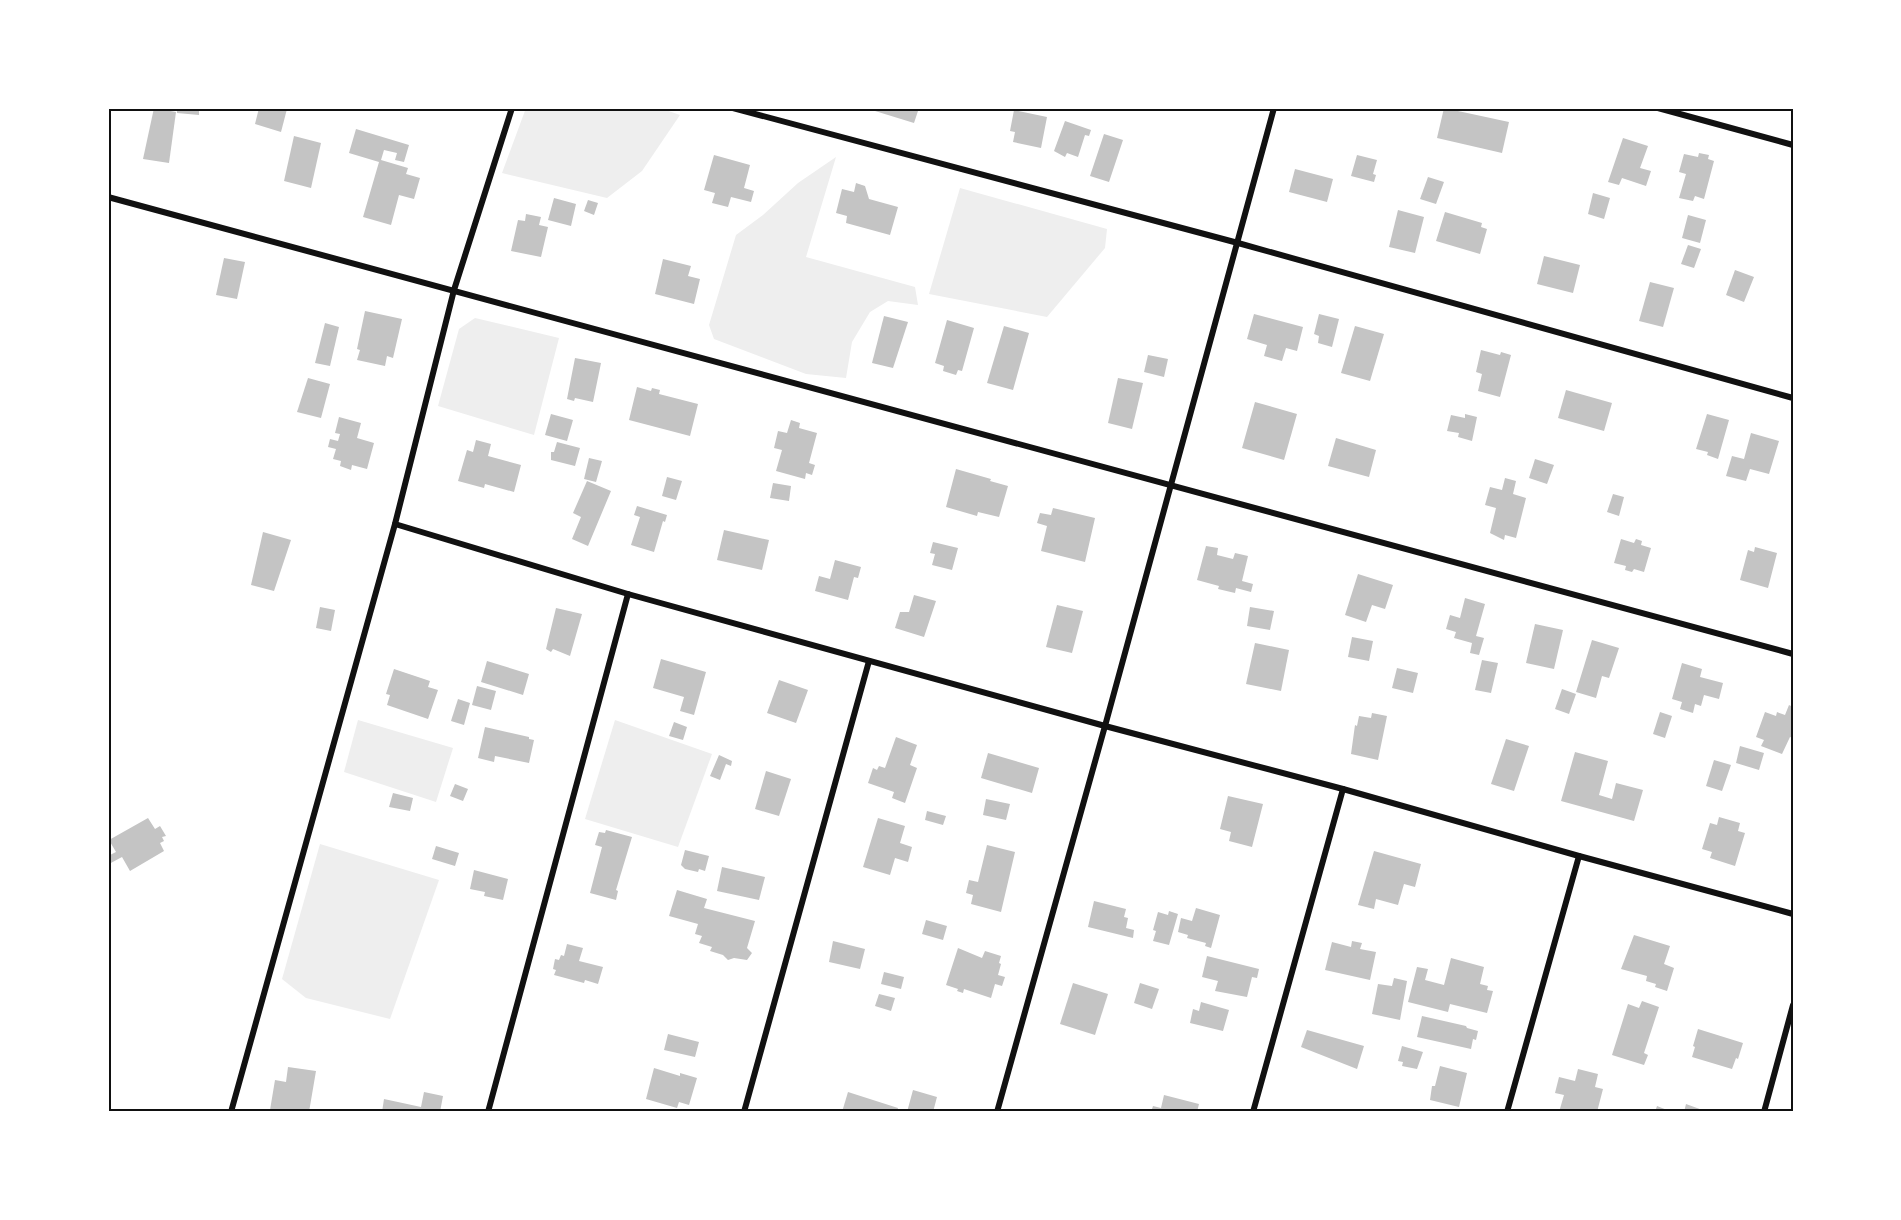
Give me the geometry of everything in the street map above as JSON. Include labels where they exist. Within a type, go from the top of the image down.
[{"type":"street","points":[[231,1112],[395,524],[454,290],[512,108]]},
{"type":"street","points":[[732,108],[1238,243],[1793,398]]},
{"type":"street","points":[[997,1112],[1274,108]]},
{"type":"street","points":[[1658,108],[1793,145]]},
{"type":"street","points":[[108,197],[1793,654]]},
{"type":"street","points":[[395,524],[628,594],[868,661],[1343,789],[1793,914]]},
{"type":"street","points":[[488,1112],[628,594]]},
{"type":"street","points":[[744,1112],[868,661]]},
{"type":"street","points":[[1253,1112],[1343,789]]},
{"type":"street","points":[[1508,1112],[1578,856]]},
{"type":"street","points":[[1764,1112],[1793,1005]]},
{"type":"shaded area","points":[[526,108],[660,108],[680,115],[642,171],[607,198],[502,173]]},
{"type":"shaded area","points":[[836,157],[806,257],[915,287],[918,305],[888,301],[870,312],[852,342],[846,378],[806,374],[714,339],[709,325],[736,235],[763,215],[798,183]]},
{"type":"shaded area","points":[[960,188],[1107,229],[1105,248],[1047,317],[929,294]]},
{"type":"shaded area","points":[[475,318],[559,338],[534,435],[438,406],[459,329]]},
{"type":"shaded area","points":[[358,720],[453,748],[436,802],[344,772]]},
{"type":"shaded area","points":[[615,720],[712,754],[678,847],[585,819]]},
{"type":"shaded area","points":[[320,844],[439,880],[390,1019],[306,998],[282,979]]},
{"type":"building","points":[[154,108],[176,112],[169,163],[143,159]]},
{"type":"building","points":[[177,108],[199,108],[199,115],[177,113]]},
{"type":"building","points":[[259,108],[287,109],[281,132],[255,124]]},
{"type":"building","points":[[876,108],[919,108],[914,123],[875,111]]},
{"type":"building","points":[[1444,108],[1509,122],[1502,153],[1437,138]]},
{"type":"building","points":[[1014,110],[1047,117],[1041,148],[1013,142],[1015,132],[1010,131]]},
{"type":"building","points":[[1065,121],[1091,130],[1089,136],[1085,135],[1078,157],[1067,153],[1065,157],[1054,151]]},
{"type":"building","points":[[356,129],[409,145],[404,162],[395,160],[397,153],[384,150],[381,160],[408,168],[406,174],[420,178],[414,199],[399,195],[391,225],[363,217],[379,162],[349,153]]},
{"type":"building","points":[[1104,134],[1123,140],[1109,182],[1090,176]]},
{"type":"building","points":[[294,136],[321,143],[311,188],[284,181]]},
{"type":"building","points":[[1623,138],[1648,146],[1640,168],[1651,171],[1646,186],[1622,178],[1619,185],[1608,182]]},
{"type":"building","points":[[1699,153],[1709,155],[1708,159],[1714,161],[1704,199],[1695,196],[1693,201],[1679,198],[1686,174],[1679,172],[1684,154],[1698,157]]},
{"type":"building","points":[[714,155],[750,165],[744,188],[754,191],[751,202],[731,197],[728,207],[712,203],[715,193],[704,190]]},
{"type":"building","points":[[1357,155],[1377,160],[1373,174],[1376,175],[1374,182],[1351,176]]},
{"type":"building","points":[[1295,169],[1333,179],[1327,202],[1289,192]]},
{"type":"building","points":[[1428,177],[1444,182],[1436,204],[1420,199]]},
{"type":"building","points":[[856,183],[865,186],[869,199],[898,207],[890,235],[846,223],[847,216],[836,213],[842,189],[854,192]]},
{"type":"building","points":[[1593,193],[1610,198],[1604,219],[1588,214]]},
{"type":"building","points":[[554,198],[576,204],[571,226],[548,220]]},
{"type":"building","points":[[588,200],[598,203],[594,215],[584,211]]},
{"type":"building","points":[[1398,210],[1424,217],[1415,253],[1389,247]]},
{"type":"building","points":[[1445,212],[1482,223],[1481,227],[1487,229],[1480,254],[1436,241]]},
{"type":"building","points":[[526,214],[541,217],[539,225],[548,227],[541,257],[511,251],[518,220],[525,221]]},
{"type":"building","points":[[1688,215],[1706,220],[1700,243],[1682,238]]},
{"type":"building","points":[[1688,245],[1701,249],[1694,268],[1681,264]]},
{"type":"building","points":[[1544,256],[1580,265],[1573,293],[1537,284]]},
{"type":"building","points":[[224,258],[245,262],[237,299],[216,295]]},
{"type":"building","points":[[663,259],[691,266],[688,276],[700,279],[694,304],[655,294]]},
{"type":"building","points":[[1735,270],[1754,277],[1744,302],[1726,295]]},
{"type":"building","points":[[1650,282],[1674,288],[1663,327],[1639,321]]},
{"type":"building","points":[[365,311],[402,319],[393,358],[387,356],[385,366],[357,360]]},
{"type":"building","points":[[1254,314],[1303,327],[1297,351],[1286,348],[1282,361],[1264,356],[1267,345],[1247,339]]},
{"type":"building","points":[[1319,314],[1339,319],[1332,347],[1318,343],[1319,336],[1314,334]]},
{"type":"building","points":[[884,316],[908,322],[893,368],[872,363]]},
{"type":"building","points":[[947,320],[974,328],[962,371],[958,370],[956,375],[943,371],[944,366],[935,363]]},
{"type":"building","points":[[325,323],[339,327],[330,366],[315,363]]},
{"type":"building","points":[[1004,326],[1029,333],[1013,390],[987,383]]},
{"type":"building","points":[[1355,326],[1384,334],[1370,381],[1341,373]]},
{"type":"building","points":[[1481,350],[1500,355],[1501,352],[1511,355],[1500,397],[1478,391],[1482,374],[1476,372]]},
{"type":"building","points":[[1148,355],[1168,359],[1164,377],[1144,372]]},
{"type":"building","points":[[575,358],[601,363],[593,402],[575,398],[574,401],[567,399]]},
{"type":"building","points":[[308,378],[330,384],[321,418],[297,412]]},
{"type":"building","points":[[1118,378],[1143,383],[1132,429],[1108,423]]},
{"type":"building","points":[[637,387],[651,391],[652,388],[660,390],[659,394],[698,404],[690,436],[629,420]]},
{"type":"building","points":[[1566,390],[1612,403],[1604,431],[1558,418]]},
{"type":"building","points":[[1255,402],[1297,414],[1284,460],[1242,448]]},
{"type":"building","points":[[551,414],[573,420],[567,441],[545,435]]},
{"type":"building","points":[[1465,414],[1477,417],[1472,441],[1458,437],[1459,433],[1447,431],[1451,415],[1465,418]]},
{"type":"building","points":[[1707,414],[1729,420],[1718,459],[1707,455],[1708,452],[1696,449]]},
{"type":"building","points":[[339,417],[361,423],[357,438],[374,443],[367,469],[352,465],[351,470],[340,466],[341,461],[333,459],[336,449],[328,447],[330,439],[338,441],[340,434],[335,433]]},
{"type":"building","points":[[791,420],[800,423],[799,428],[817,433],[809,463],[815,465],[812,475],[806,473],[805,479],[776,471],[782,450],[774,448],[778,431],[787,433]]},
{"type":"building","points":[[1751,433],[1779,441],[1769,474],[1750,469],[1746,481],[1726,476],[1732,456],[1744,459]]},
{"type":"building","points":[[1336,438],[1376,450],[1369,477],[1328,466]]},
{"type":"building","points":[[476,440],[491,444],[488,456],[521,465],[514,492],[485,484],[484,488],[458,481],[467,450],[473,452]]},
{"type":"building","points":[[557,442],[580,448],[575,466],[551,460],[551,452],[554,452]]},
{"type":"building","points":[[589,458],[602,461],[596,482],[584,479]]},
{"type":"building","points":[[1535,459],[1554,465],[1547,484],[1529,478]]},
{"type":"building","points":[[956,469],[1008,486],[999,517],[978,512],[977,516],[946,507]]},
{"type":"building","points":[[667,477],[682,481],[676,500],[662,496]]},
{"type":"building","points":[[1505,478],[1516,481],[1513,494],[1526,498],[1516,538],[1505,535],[1504,540],[1490,533],[1496,508],[1485,505],[1490,487],[1502,490]]},
{"type":"building","points":[[587,481],[611,491],[588,546],[572,539],[581,517],[573,513]]},
{"type":"building","points":[[773,483],[791,486],[789,501],[770,498]]},
{"type":"building","points":[[1613,494],[1624,497],[1619,516],[1607,512]]},
{"type":"building","points":[[637,506],[667,515],[654,552],[631,545],[640,517],[634,515]]},
{"type":"building","points":[[1053,508],[1095,518],[1085,562],[1041,551],[1047,526],[1037,523],[1040,513],[1051,515]]},
{"type":"building","points":[[724,530],[769,540],[762,570],[717,560]]},
{"type":"building","points":[[263,532],[291,540],[274,591],[251,585]]},
{"type":"building","points":[[1621,539],[1634,543],[1636,539],[1642,541],[1641,545],[1651,548],[1644,572],[1634,569],[1632,572],[1625,570],[1626,566],[1614,563]]},
{"type":"building","points":[[933,542],[958,548],[952,570],[932,565],[935,554],[930,553]]},
{"type":"building","points":[[1206,546],[1218,548],[1217,555],[1233,559],[1235,553],[1248,556],[1242,581],[1253,584],[1251,592],[1236,588],[1235,593],[1197,580]]},
{"type":"building","points":[[1755,547],[1777,553],[1768,588],[1740,580],[1748,550],[1754,552]]},
{"type":"building","points":[[835,560],[861,567],[858,578],[854,577],[848,600],[815,591],[819,576],[830,579]]},
{"type":"building","points":[[1358,574],[1393,585],[1385,609],[1372,605],[1366,622],[1345,615]]},
{"type":"building","points":[[914,595],[936,601],[924,637],[895,628],[900,612],[909,612]]},
{"type":"building","points":[[1465,598],[1485,604],[1476,636],[1484,638],[1479,655],[1470,653],[1472,643],[1454,638],[1456,632],[1446,629],[1450,615],[1460,618]]},
{"type":"building","points":[[1057,605],[1083,611],[1072,653],[1046,647]]},
{"type":"building","points":[[320,607],[335,610],[331,631],[316,628]]},
{"type":"building","points":[[1250,607],[1274,611],[1270,630],[1247,626]]},
{"type":"building","points":[[556,608],[582,614],[570,656],[553,649],[551,652],[546,649]]},
{"type":"building","points":[[1535,624],[1563,630],[1554,669],[1526,663]]},
{"type":"building","points":[[1352,637],[1373,641],[1369,661],[1348,657]]},
{"type":"building","points":[[1592,640],[1619,648],[1609,678],[1602,676],[1596,698],[1576,692]]},
{"type":"building","points":[[1255,643],[1289,650],[1281,691],[1246,684]]},
{"type":"building","points":[[661,659],[706,672],[694,715],[680,711],[684,697],[653,688]]},
{"type":"building","points":[[1482,660],[1498,663],[1491,693],[1475,690]]},
{"type":"building","points":[[487,661],[529,674],[523,695],[481,682]]},
{"type":"building","points":[[1682,663],[1702,669],[1700,677],[1723,683],[1719,699],[1704,695],[1701,706],[1695,704],[1693,713],[1680,709],[1682,702],[1672,699]]},
{"type":"building","points":[[1397,668],[1418,673],[1413,693],[1392,688]]},
{"type":"building","points":[[394,669],[430,681],[428,687],[438,690],[428,719],[387,705],[390,695],[386,694]]},
{"type":"building","points":[[779,680],[808,690],[796,723],[767,713]]},
{"type":"building","points":[[477,686],[496,691],[491,710],[472,705]]},
{"type":"building","points":[[1562,689],[1576,694],[1569,714],[1555,709]]},
{"type":"building","points":[[458,699],[470,703],[464,725],[451,721]]},
{"type":"building","points":[[1789,705],[1793,707],[1793,738],[1790,737],[1782,754],[1761,746],[1764,740],[1756,737],[1765,712],[1776,716],[1777,712],[1785,715]]},
{"type":"building","points":[[1660,712],[1672,716],[1665,738],[1653,734]]},
{"type":"building","points":[[1372,713],[1387,716],[1378,760],[1351,754],[1355,725],[1357,726],[1359,716],[1371,718]]},
{"type":"building","points":[[674,722],[687,727],[683,740],[669,736]]},
{"type":"building","points":[[485,727],[534,740],[529,763],[495,756],[494,762],[478,758]]},
{"type":"building","points":[[896,737],[917,745],[910,765],[917,768],[905,803],[892,798],[894,792],[868,783],[873,768],[877,770],[879,766],[885,768]]},
{"type":"building","points":[[1506,739],[1529,746],[1514,791],[1491,784]]},
{"type":"building","points":[[1740,746],[1764,753],[1759,770],[1736,763]]},
{"type":"building","points":[[1575,752],[1608,761],[1599,795],[1612,799],[1616,783],[1643,790],[1634,821],[1561,801]]},
{"type":"building","points":[[988,753],[1039,768],[1032,793],[981,778]]},
{"type":"building","points":[[719,755],[732,761],[731,766],[726,764],[720,780],[710,776]]},
{"type":"building","points":[[1714,760],[1731,765],[1722,791],[1706,786]]},
{"type":"building","points":[[766,771],[791,779],[779,816],[755,809]]},
{"type":"building","points":[[455,784],[468,789],[463,801],[450,796]]},
{"type":"building","points":[[393,793],[413,798],[410,811],[389,807]]},
{"type":"building","points":[[1228,796],[1263,804],[1252,847],[1229,841],[1231,832],[1220,829]]},
{"type":"building","points":[[986,799],[1010,804],[1006,820],[983,815]]},
{"type":"building","points":[[927,811],[946,816],[943,825],[925,820]]},
{"type":"building","points":[[1719,817],[1740,823],[1738,831],[1745,833],[1735,866],[1710,858],[1712,852],[1702,849],[1710,823],[1717,825]]},
{"type":"building","points":[[148,818],[155,829],[160,826],[166,836],[162,837],[164,841],[160,843],[164,851],[130,871],[122,857],[109,864],[108,856],[116,852],[109,840]]},
{"type":"building","points":[[878,818],[905,826],[900,843],[912,847],[908,862],[895,858],[890,875],[863,867]]},
{"type":"building","points":[[606,830],[632,837],[616,890],[618,891],[616,900],[590,893],[602,847],[595,845],[599,832],[605,833]]},
{"type":"building","points":[[987,845],[1015,852],[1001,912],[971,904],[973,895],[966,893],[969,880],[978,882]]},
{"type":"building","points":[[436,846],[459,853],[455,866],[432,859]]},
{"type":"building","points":[[685,850],[709,856],[705,871],[685,869],[681,865]]},
{"type":"building","points":[[1374,851],[1421,864],[1415,887],[1404,884],[1398,905],[1376,899],[1374,909],[1358,905]]},
{"type":"building","points":[[722,867],[765,877],[759,900],[717,891]]},
{"type":"building","points":[[474,870],[508,879],[503,900],[484,896],[485,892],[470,889]]},
{"type":"building","points":[[677,890],[707,899],[704,908],[755,921],[747,948],[752,953],[747,960],[734,958],[728,960],[723,955],[710,951],[712,947],[699,943],[702,936],[695,934],[698,924],[669,916]]},
{"type":"building","points":[[1094,901],[1126,909],[1124,917],[1128,918],[1126,928],[1134,930],[1133,938],[1088,927]]},
{"type":"building","points":[[1196,908],[1220,915],[1211,948],[1205,946],[1206,943],[1187,938],[1188,935],[1178,932],[1181,918],[1192,921]]},
{"type":"building","points":[[1169,911],[1178,914],[1169,945],[1153,941],[1156,931],[1153,930],[1158,912],[1168,915]]},
{"type":"building","points":[[926,920],[947,926],[943,940],[922,934]]},
{"type":"building","points":[[1634,935],[1670,946],[1664,964],[1674,968],[1667,991],[1646,981],[1647,976],[1621,969]]},
{"type":"building","points":[[833,941],[865,949],[860,969],[829,962]]},
{"type":"building","points":[[1352,941],[1362,943],[1360,949],[1376,952],[1370,980],[1325,970],[1332,942],[1351,947]]},
{"type":"building","points":[[567,944],[583,948],[579,961],[603,967],[598,984],[585,980],[584,983],[554,975],[555,959],[559,960],[561,955],[564,956]]},
{"type":"building","points":[[958,948],[982,958],[985,951],[1001,956],[998,975],[1005,977],[1002,986],[995,984],[991,998],[964,989],[963,993],[946,985]]},
{"type":"building","points":[[1207,956],[1259,969],[1257,978],[1252,977],[1247,997],[1215,991],[1218,981],[1202,977]]},
{"type":"building","points":[[1451,958],[1484,967],[1480,984],[1488,986],[1487,990],[1493,991],[1487,1013],[1450,1004],[1448,1012],[1408,1002],[1417,967],[1428,969],[1425,980],[1444,985]]},
{"type":"building","points":[[884,972],[904,977],[901,989],[881,984]]},
{"type":"building","points":[[1394,978],[1407,981],[1400,1020],[1372,1014],[1378,984],[1392,986]]},
{"type":"building","points":[[1073,983],[1108,994],[1095,1035],[1060,1024]]},
{"type":"building","points":[[1140,983],[1159,989],[1152,1009],[1134,1003]]},
{"type":"building","points":[[879,994],[895,998],[891,1011],[875,1006]]},
{"type":"building","points":[[1642,1001],[1659,1007],[1644,1053],[1648,1055],[1644,1065],[1612,1055],[1628,1004],[1639,1008]]},
{"type":"building","points":[[1201,1002],[1229,1010],[1223,1031],[1190,1023],[1193,1009],[1199,1011]]},
{"type":"building","points":[[1422,1016],[1478,1031],[1476,1040],[1473,1039],[1471,1049],[1417,1037]]},
{"type":"building","points":[[1698,1029],[1743,1043],[1732,1069],[1692,1057]]},
{"type":"building","points":[[1307,1030],[1364,1046],[1357,1069],[1301,1047]]},
{"type":"building","points":[[668,1034],[699,1042],[695,1057],[664,1050]]},
{"type":"building","points":[[1402,1046],[1423,1052],[1417,1069],[1402,1066],[1403,1062],[1398,1061]]},
{"type":"building","points":[[1440,1066],[1467,1073],[1459,1107],[1430,1100],[1432,1086],[1435,1086]]},
{"type":"building","points":[[288,1067],[316,1071],[309,1112],[270,1110],[275,1080],[286,1082]]},
{"type":"building","points":[[654,1068],[680,1076],[680,1073],[697,1078],[689,1105],[679,1102],[677,1108],[646,1099]]},
{"type":"building","points":[[1578,1069],[1598,1074],[1595,1087],[1603,1089],[1597,1112],[1559,1112],[1564,1095],[1555,1093],[1559,1077],[1575,1081]]},
{"type":"building","points":[[913,1090],[937,1097],[933,1112],[907,1112]]},
{"type":"building","points":[[424,1092],[443,1096],[440,1112],[382,1112],[384,1099],[421,1107]]},
{"type":"building","points":[[848,1092],[898,1108],[897,1112],[842,1112]]},
{"type":"building","points":[[1164,1095],[1199,1104],[1197,1112],[1151,1112],[1153,1106],[1161,1108]]},
{"type":"building","points":[[1686,1104],[1708,1112],[1684,1112]]},
{"type":"building","points":[[1657,1106],[1672,1112],[1655,1112]]}]
